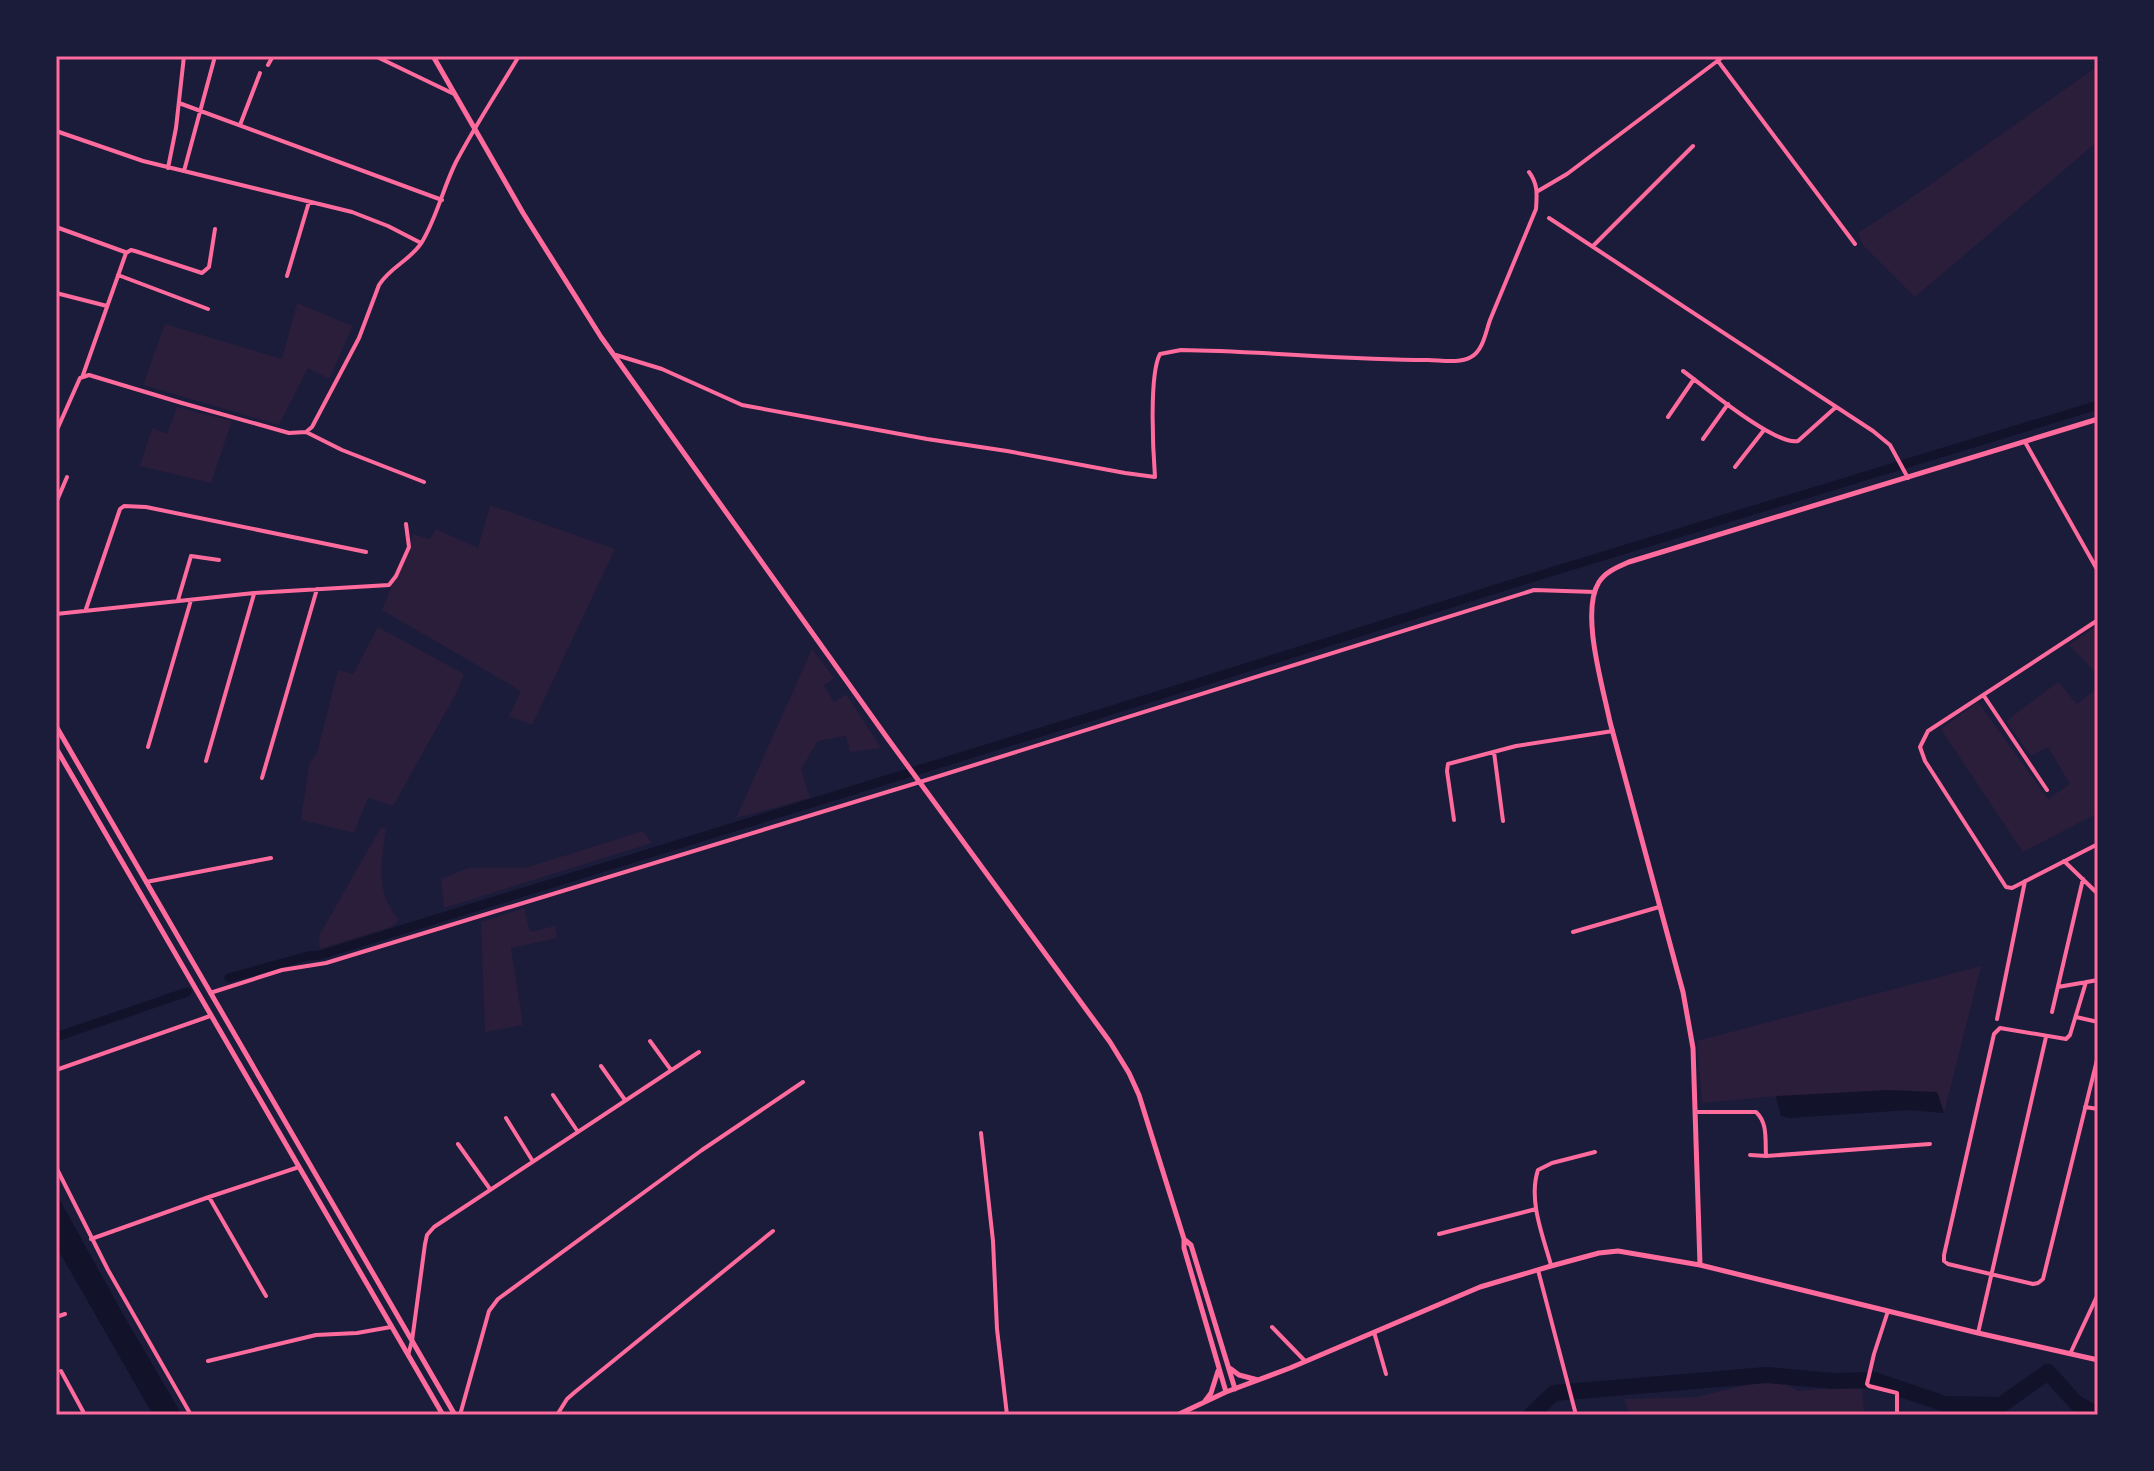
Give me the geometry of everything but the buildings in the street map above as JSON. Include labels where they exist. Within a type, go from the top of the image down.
[{"type":"street","points":[[168,168],[184,56]]},
{"type":"street","points":[[268,65],[273,56]]},
{"type":"street","points":[[375,56],[454,94]]},
{"type":"street","points":[[433,56],[523,213],[613,354],[1110,1042],[1129,1073],[1184,1239],[1226,1392]]},
{"type":"street","points":[[306,432],[312,427],[352,353],[385,275],[410,256],[421,243],[455,165],[519,56]]},
{"type":"street","points":[[1538,191],[1567,174],[1724,56]]},
{"type":"street","points":[[184,171],[214,60]]},
{"type":"street","points":[[1718,61],[1855,244]]},
{"type":"street","points":[[240,125],[260,73]]},
{"type":"street","points":[[179,103],[442,200]]},
{"type":"street","points":[[56,131],[168,168],[372,219],[421,243]]},
{"type":"street","points":[[1592,246],[1693,146]]},
{"type":"street","points":[[613,354],[662,369],[742,405],[1155,477],[1155,384],[1156,362],[1160,354],[1202,350],[1406,360],[1470,358],[1485,337],[1536,209],[1536,180],[1529,172]]},
{"type":"street","points":[[287,276],[309,202]]},
{"type":"street","points":[[1549,218],[1889,443],[1907,475]]},
{"type":"street","points":[[56,227],[126,253]]},
{"type":"street","points":[[56,432],[83,376],[126,253],[135,251],[202,273],[209,267],[215,229]]},
{"type":"street","points":[[118,275],[208,309]]},
{"type":"street","points":[[56,293],[107,306]]},
{"type":"street","points":[[1683,371],[1764,430],[1785,441],[1798,441],[1836,407]]},
{"type":"street","points":[[83,376],[89,375],[289,433],[306,432],[342,450],[424,482]]},
{"type":"street","points":[[1668,417],[1694,379]]},
{"type":"street","points":[[1703,439],[1728,404]]},
{"type":"street","points":[[1700,1265],[1693,1048],[1660,907],[1613,731],[1592,631],[1592,599],[1597,584],[1606,574],[1629,562],[2098,419]]},
{"type":"street","points":[[1735,467],[1764,430]]},
{"type":"street","points":[[2025,442],[2098,571]]},
{"type":"street","points":[[56,503],[67,477]]},
{"type":"street","points":[[86,610],[120,509],[124,506],[146,507],[366,552]]},
{"type":"street","points":[[56,614],[254,593],[389,585],[409,547],[406,524]]},
{"type":"street","points":[[177,601],[191,556],[219,560]]},
{"type":"street","points":[[262,778],[317,589]]},
{"type":"street","points":[[210,993],[282,970],[326,963],[1534,590],[1595,592]]},
{"type":"street","points":[[206,761],[254,593]]},
{"type":"street","points":[[148,747],[191,600]]},
{"type":"street","points":[[2098,620],[1928,731],[1920,747],[1925,761],[2006,887],[2012,888],[2098,844]]},
{"type":"street","points":[[1983,695],[2047,790]]},
{"type":"street","points":[[56,726],[412,1341],[458,1415]]},
{"type":"street","points":[[1454,820],[1448,764],[1516,746],[1613,731]]},
{"type":"street","points":[[56,748],[443,1415]]},
{"type":"street","points":[[1494,751],[1503,821]]},
{"type":"street","points":[[146,882],[271,858]]},
{"type":"street","points":[[2064,861],[2098,894]]},
{"type":"street","points":[[2052,1012],[2083,879]]},
{"type":"street","points":[[1997,1019],[2025,881]]},
{"type":"street","points":[[1573,932],[1660,907]]},
{"type":"street","points":[[2058,987],[2097,980],[2098,972]]},
{"type":"street","points":[[2086,982],[2070,1035],[2066,1039],[2000,1028],[1994,1034],[1944,1261],[1948,1264],[2033,1284],[2043,1279],[2098,1056]]},
{"type":"street","points":[[56,1070],[210,1016]]},
{"type":"street","points":[[2076,1017],[2098,1022]]},
{"type":"street","points":[[1978,1333],[2046,1037]]},
{"type":"street","points":[[650,1041],[671,1070]]},
{"type":"street","points":[[408,1355],[427,1235],[434,1227],[699,1052]]},
{"type":"street","points":[[601,1066],[625,1100]]},
{"type":"street","points":[[458,1415],[489,1311],[498,1299],[702,1150],[803,1082]]},
{"type":"street","points":[[553,1095],[578,1132]]},
{"type":"street","points":[[2085,1107],[2098,1109]]},
{"type":"street","points":[[1696,1112],[1756,1112],[1765,1125],[1766,1156]]},
{"type":"street","points":[[506,1118],[533,1161]]},
{"type":"street","points":[[981,1133],[1007,1415]]},
{"type":"street","points":[[458,1144],[490,1189]]},
{"type":"street","points":[[1750,1155],[1930,1144]]},
{"type":"street","points":[[1551,1266],[1536,1209],[1534,1180],[1538,1170],[1552,1163],[1595,1152]]},
{"type":"street","points":[[56,1167],[91,1239],[191,1415]]},
{"type":"street","points":[[91,1239],[299,1167]]},
{"type":"street","points":[[209,1197],[266,1296]]},
{"type":"street","points":[[1439,1234],[1536,1209]]},
{"type":"street","points":[[557,1415],[575,1392],[773,1231]]},
{"type":"street","points":[[1184,1239],[1191,1245],[1235,1389]]},
{"type":"street","points":[[1177,1415],[1480,1287],[1599,1253],[1618,1251],[1700,1265],[2098,1360]]},
{"type":"street","points":[[1538,1270],[1576,1415]]},
{"type":"street","points":[[2070,1354],[2098,1294]]},
{"type":"street","points":[[1888,1311],[1867,1383],[1897,1393],[1897,1415]]},
{"type":"street","points":[[56,1317],[65,1314]]},
{"type":"street","points":[[208,1361],[316,1335],[391,1327]]},
{"type":"street","points":[[1272,1327],[1305,1361]]},
{"type":"street","points":[[1374,1332],[1386,1374]]},
{"type":"street","points":[[1227,1365],[1239,1375],[1258,1380]]},
{"type":"street","points":[[1204,1402],[1219,1368]]},
{"type":"street","points":[[61,1371],[85,1415]]},
{"type":"shaded area","points":[[2098,66],[2098,141],[1915,297],[1863,245],[1858,233]]},
{"type":"shaded area","points":[[297,303],[353,326],[329,379],[308,368],[279,425],[143,385],[165,324],[282,359]]},
{"type":"shaded area","points":[[177,407],[232,421],[211,483],[140,466],[152,428],[167,434]]},
{"type":"shaded area","points":[[490,505],[615,549],[532,725],[509,716],[521,691],[382,610],[413,534],[430,539],[436,529],[478,548]]},
{"type":"shaded area","points":[[2098,625],[2098,675],[2069,645]]},
{"type":"shaded area","points":[[378,627],[464,674],[457,692],[393,806],[368,798],[354,833],[301,820],[309,765],[317,753],[338,670],[353,674]]},
{"type":"shaded area","points":[[812,649],[834,678],[824,686],[834,702],[846,694],[881,748],[850,752],[846,736],[818,741],[801,769],[810,798],[736,818]]},
{"type":"shaded area","points":[[2058,682],[2077,704],[2098,688],[2098,813],[2023,852],[1941,729],[1978,702],[2048,799],[2070,784],[2048,747],[2031,756],[2006,721]]},
{"type":"shaded area","points":[[381,827],[386,828],[383,888],[399,920],[391,927],[320,949],[319,936]]},
{"type":"shaded area","points":[[643,831],[652,843],[444,908],[441,879],[468,868],[525,868]]},
{"type":"shaded area","points":[[524,908],[530,932],[555,926],[557,938],[511,948],[523,1025],[485,1032],[481,922]]},
{"type":"shaded area","points":[[1981,966],[1944,1113],[1937,1092],[1780,1096],[1702,1103],[1697,1041]]},
{"type":"shaded area","points":[[1887,1090],[1937,1092],[1944,1113],[1909,1110],[1789,1118],[1781,1116],[1776,1096]]},
{"type":"shaded area","points":[[56,1193],[182,1415],[153,1415],[56,1246]]},
{"type":"shaded area","points":[[1755,1383],[1785,1383],[1798,1391],[1862,1385],[1864,1415],[1630,1415],[1624,1399],[1696,1397]]},
{"type":"waterway","points":[[229,978],[320,955],[2098,405]]},
{"type":"waterway","points":[[56,1037],[187,992]]},
{"type":"waterway","points":[[1531,1415],[1554,1393],[1767,1375],[1833,1381],[1874,1380],[1945,1404],[2001,1405],[2048,1372],[2076,1403],[2097,1415]]}]
